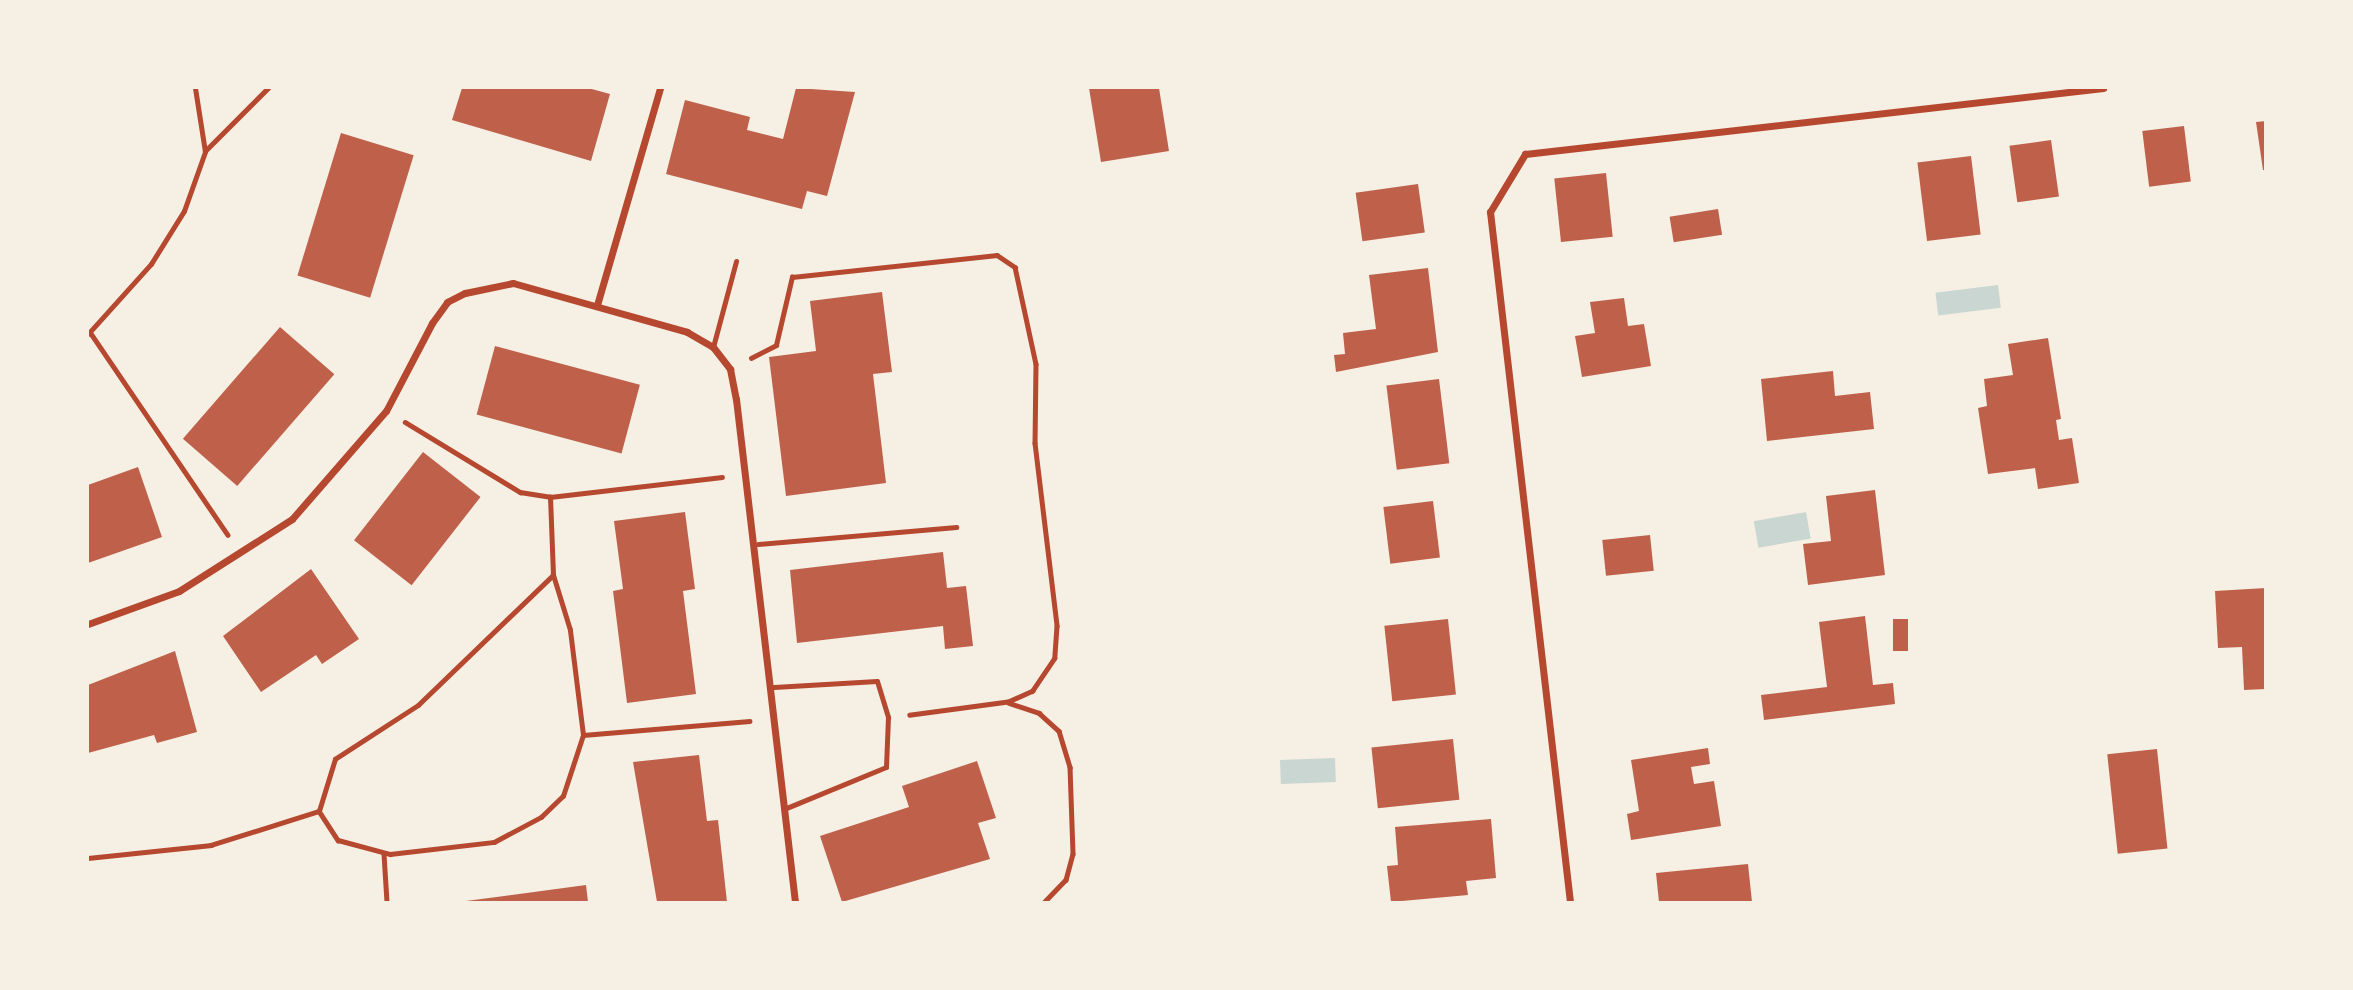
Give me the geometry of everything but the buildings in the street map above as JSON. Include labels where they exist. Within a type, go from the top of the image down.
[{"type":"street","points":[[597,305],[660,88]]},
{"type":"street","points":[[1570,902],[1490,212],[1525,154],[2103,88]]},
{"type":"street","points":[[88,624],[179,591],[243,556],[315,496],[386,411],[447,302],[486,284],[513,283],[687,332],[713,347],[730,369],[758,544],[795,902]]},
{"type":"lane","points":[[713,347],[736,261]]},
{"type":"lane","points":[[758,544],[956,527]]},
{"type":"lane","points":[[774,687],[877,681],[888,718],[886,767],[784,809]]},
{"type":"path","points":[[195,88],[205,152]]},
{"type":"path","points":[[243,556],[89,333],[151,264],[184,211],[205,152],[268,88]]},
{"type":"path","points":[[730,369],[776,345],[792,277],[997,255],[1016,267],[1037,364],[1035,443],[1057,626],[1055,658],[1033,691],[1008,702],[888,718]]},
{"type":"path","points":[[386,411],[520,492],[550,496],[747,475]]},
{"type":"path","points":[[318,811],[338,840],[384,853],[494,842],[541,817],[563,796],[583,735],[570,630],[553,575],[550,496]]},
{"type":"path","points":[[318,811],[335,759],[418,705],[553,575]]},
{"type":"path","points":[[1008,702],[1039,713],[1059,731],[1070,767],[1073,854],[1066,880],[1045,902]]},
{"type":"path","points":[[583,735],[776,718]]},
{"type":"path","points":[[88,858],[211,845],[318,811]]},
{"type":"path","points":[[384,853],[387,902]]},
{"type":"shaded area","points":[[1998,285],[2001,308],[1938,316],[1935,293]]},
{"type":"shaded area","points":[[1806,512],[1811,539],[1758,548],[1754,521]]},
{"type":"shaded area","points":[[1335,758],[1336,782],[1281,784],[1280,760]]}]
